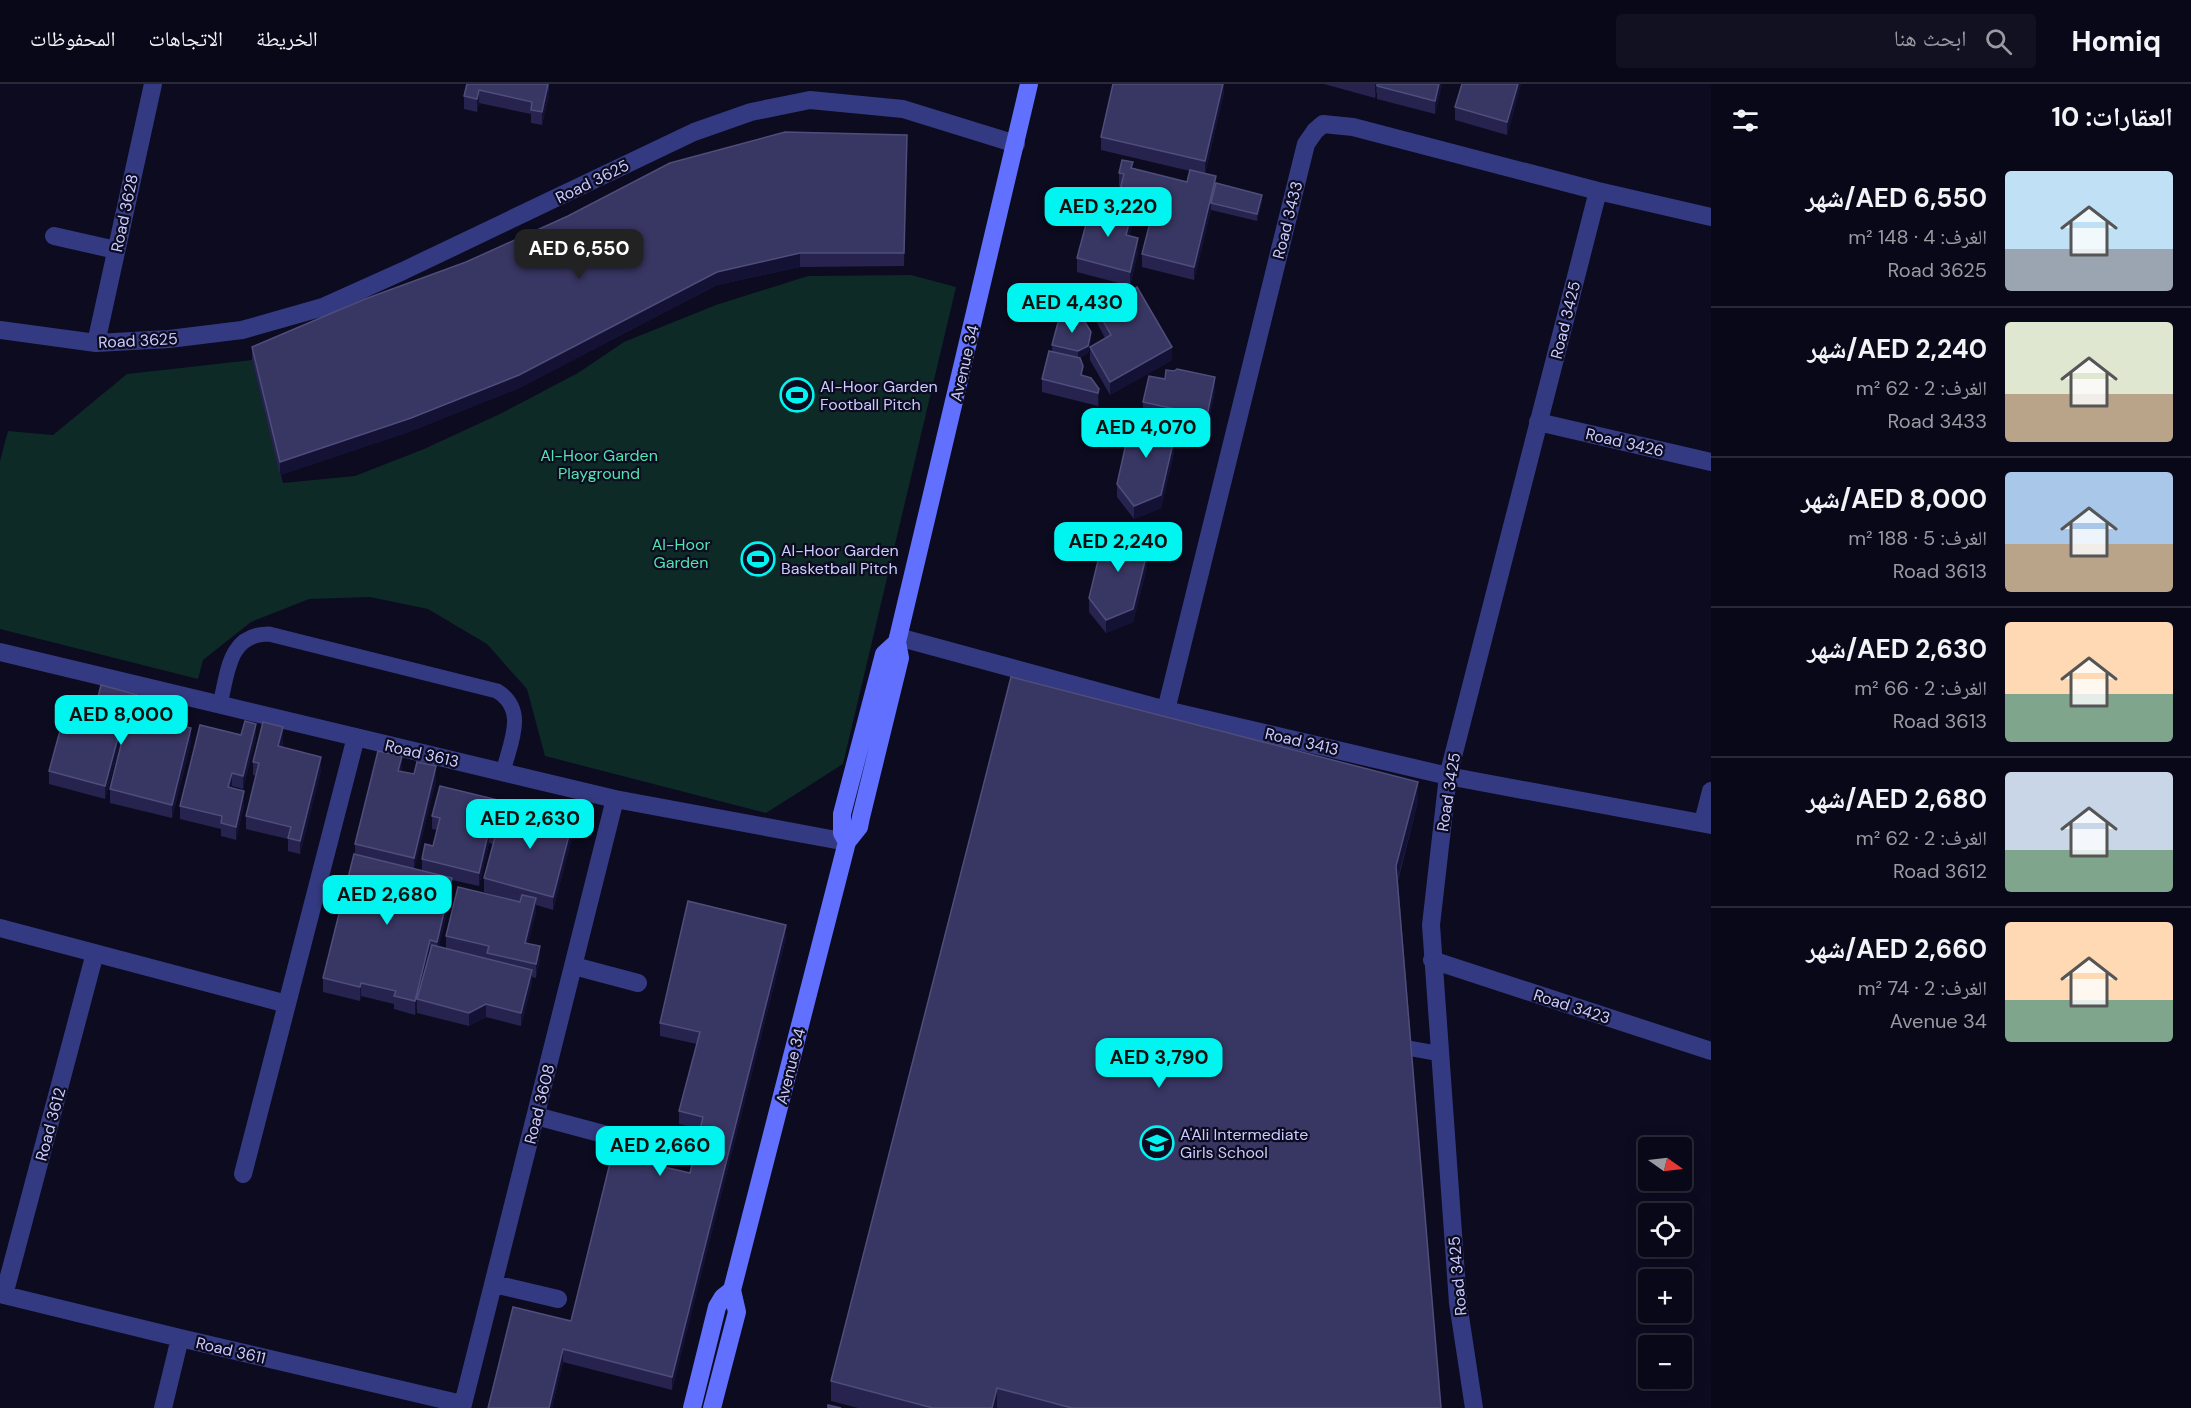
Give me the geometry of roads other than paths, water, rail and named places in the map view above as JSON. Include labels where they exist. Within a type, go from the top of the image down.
[{"type":"street","name":"Road 3628","points":[[96,343],[153,84]]},
{"type":"street","name":"Avenue 34","points":[[712,1408],[737,1312],[732,1290],[847,842],[842,833],[842,814],[884,654],[897,640],[1029,84]]},
{"type":"street","name":"Road 3625","points":[[0,330],[96,343],[169,339],[242,330],[323,307],[694,132],[808,92],[903,109],[1016,144]]},
{"type":"street","name":"Road 3433","points":[[1166,710],[1306,144],[1315,131],[1323,124],[1353,127],[1598,191],[1711,217]]},
{"type":"street","name":"Road 3425","points":[[1474,1408],[1458,1303],[1431,925],[1448,776],[1598,191]]},
{"type":"street","points":[[54,236],[116,250]]},
{"type":"street","name":"Road 3426","points":[[1538,422],[1711,462]]},
{"type":"street","name":"Road 3413","points":[[897,640],[1166,710],[1448,776],[1707,824]]},
{"type":"street","name":"Road 3613","points":[[0,652],[615,799],[847,842]]},
{"type":"street","points":[[243,1174],[357,737]]},
{"type":"street","points":[[1707,824],[1711,791]]},
{"type":"street","name":"Road 3608","points":[[462,1406],[615,799]]},
{"type":"street","points":[[0,928],[287,1004]]},
{"type":"street","name":"Road 3612","points":[[2,1294],[95,953]]},
{"type":"street","name":"Road 3423","points":[[1432,960],[1711,1051]]},
{"type":"street","points":[[574,966],[638,983]]},
{"type":"street","points":[[536,1116],[652,1147]]},
{"type":"street","points":[[494,1284],[558,1299]]},
{"type":"street","name":"Avenue 34","points":[[692,1408],[717,1307],[723,1297],[732,1290]]},
{"type":"street","name":"Road 3611","points":[[2,1294],[462,1406]]},
{"type":"street","points":[[163,1408],[180,1338]]},
{"type":"lane","points":[[220,704],[239,644],[248,637],[269,633],[497,691],[506,696],[515,714],[515,725],[503,772]]},
{"type":"lane","points":[[1378,1032],[1397,1046],[1441,1054]]},
{"type":"place","name":"Al-Hoor Garden Football Pitch","points":[[797,395]]},
{"type":"place","name":"Al-Hoor Garden Basketball Pitch","points":[[758,559]]},
{"type":"place","name":"A'Ali Intermediate Girls School","points":[[1157,1143]]},
{"type":"park label","name":"Al-Hoor Garden Playground","points":[[599,464]]},
{"type":"park label","name":"Al-Hoor Garden","points":[[681,553]]}]
